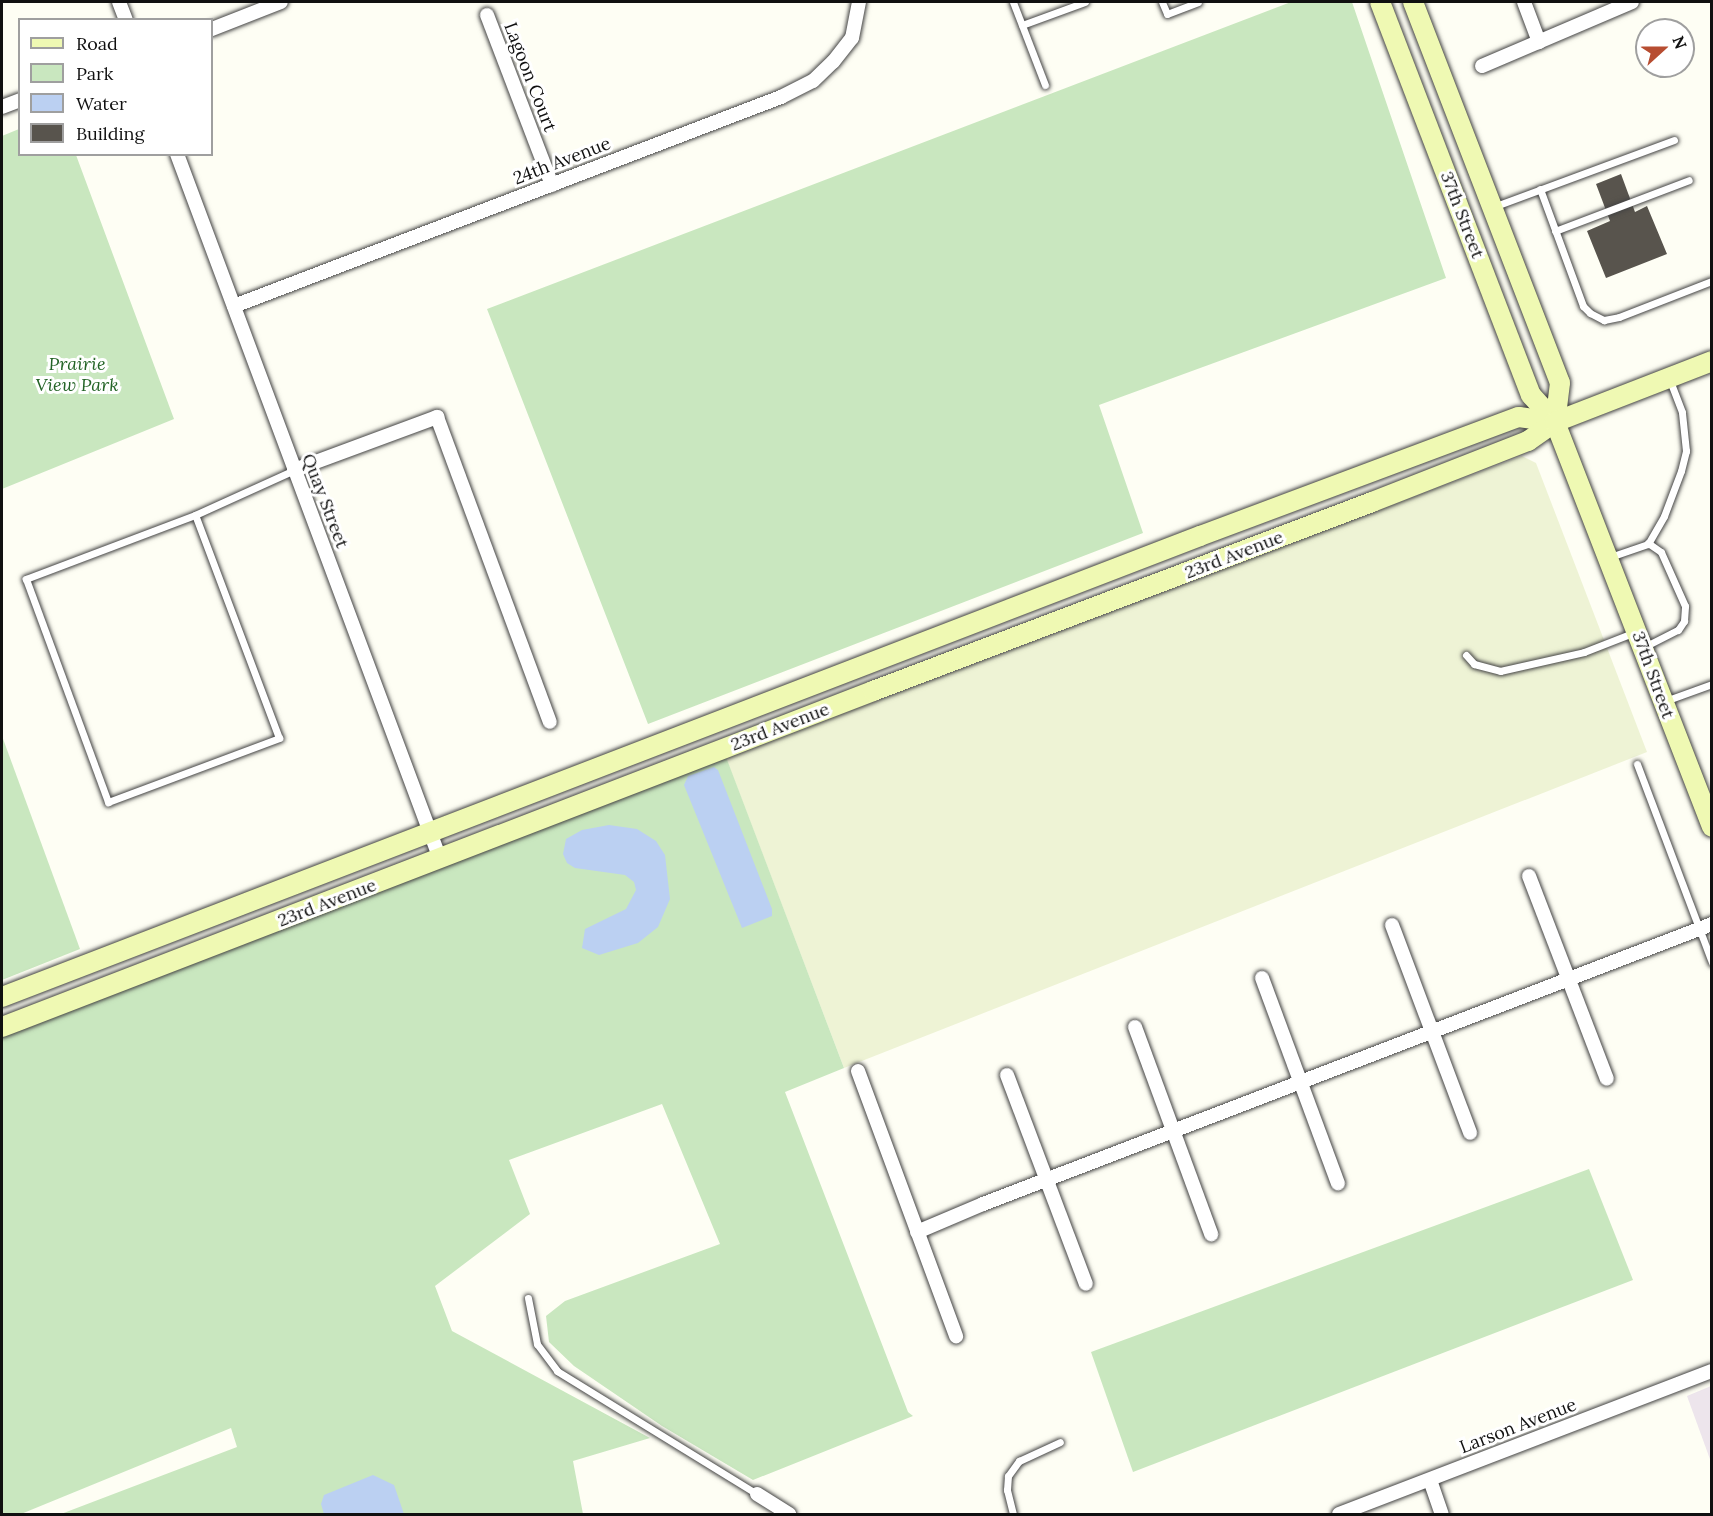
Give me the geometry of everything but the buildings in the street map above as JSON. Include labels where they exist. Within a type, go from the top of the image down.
[{"type":"main road","name":"37th Street","points":[[1380,2],[1531,395],[1555,422],[1712,827]]},
{"type":"main road","name":"37th Street","points":[[1413,2],[1560,383],[1555,422]]},
{"type":"main road","name":"23rd Avenue","points":[[2,1027],[1398,492],[1528,441],[1555,422],[1712,361]]},
{"type":"main road","name":"23rd Avenue","points":[[2,996],[1200,536],[1518,417],[1555,422]]},
{"type":"street","points":[[119,2],[125,18]]},
{"type":"street","points":[[213,29],[281,2]]},
{"type":"street","name":"24th Avenue","points":[[234,306],[781,97],[813,81],[833,62],[852,38],[859,2]]},
{"type":"street","points":[[1524,2],[1539,42]]},
{"type":"street","points":[[1482,66],[1632,2]]},
{"type":"street","name":"Lagoon Court","points":[[487,15],[552,185]]},
{"type":"street","points":[[2,107],[18,101]]},
{"type":"street","name":"Quay Street","points":[[178,156],[440,859]]},
{"type":"street","points":[[294,471],[437,417],[550,722]]},
{"type":"street","points":[[1529,876],[1607,1079]]},
{"type":"street","points":[[1392,925],[1470,1133]]},
{"type":"street","points":[[917,1232],[1300,1081],[1705,926]]},
{"type":"street","points":[[1262,978],[1338,1183]]},
{"type":"street","points":[[1134,1027],[1211,1234]]},
{"type":"street","points":[[858,1071],[956,1335]]},
{"type":"street","points":[[1007,1075],[1086,1284]]},
{"type":"street","name":"Larson Avenue","points":[[1339,1515],[1712,1371]]},
{"type":"street","points":[[1430,1480],[1442,1515]]},
{"type":"street","points":[[757,1494],[789,1515]]},
{"type":"lane","points":[[1013,2],[1045,86]]},
{"type":"lane","points":[[1022,25],[1085,2]]},
{"type":"lane","points":[[1162,2],[1167,14],[1198,2]]},
{"type":"lane","points":[[1493,207],[1674,140]]},
{"type":"lane","points":[[1555,231],[1689,180]]},
{"type":"lane","points":[[1540,189],[1582,306],[1590,313],[1604,320],[1619,317],[1712,281]]},
{"type":"lane","points":[[1608,558],[1648,543],[1664,516],[1686,452],[1682,412],[1669,378]]},
{"type":"lane","points":[[195,515],[279,738],[108,802],[26,579],[195,515],[294,471]]},
{"type":"lane","points":[[1466,655],[1474,664],[1500,671],[1678,630],[1684,621],[1685,606],[1661,552],[1648,543]]},
{"type":"lane","points":[[1662,702],[1712,684]]},
{"type":"lane","points":[[1637,764],[1705,926],[1712,962]]},
{"type":"lane","points":[[528,1298],[537,1344],[557,1371],[757,1494]]},
{"type":"lane","points":[[1013,1515],[1007,1490],[1008,1476],[1019,1461],[1060,1442]]},
{"type":"shaded area","points":[[1711,1386],[1711,1462],[1687,1396]]},
{"type":"green space","points":[[1291,2],[1352,2],[1446,278],[1099,405],[1143,533],[648,724],[487,309]]},
{"type":"green space","name":"Prairie View Park","points":[[18,129],[18,156],[76,156],[174,419],[2,489],[2,136]]},
{"type":"green space","points":[[1522,456],[1536,463],[1647,752],[844,1068],[726,758]]},
{"type":"green space","points":[[2,736],[80,949],[2,980]]},
{"type":"green space","points":[[723,749],[844,1068],[785,1092],[908,1412],[913,1416],[753,1480],[662,1426],[574,1366],[549,1342],[546,1316],[565,1301],[720,1244],[662,1104],[509,1160],[530,1214],[435,1286],[452,1331],[650,1438],[573,1461],[583,1514],[61,1514],[237,1447],[231,1428],[21,1514],[2,1514],[2,1031]]},
{"type":"green space","points":[[1589,1169],[1633,1280],[1133,1472],[1091,1352]]},
{"type":"water","points":[[714,767],[718,770],[772,909],[772,916],[742,928],[684,785],[688,776]]},
{"type":"water","points":[[609,825],[637,829],[656,841],[665,855],[670,899],[658,927],[638,943],[599,955],[582,948],[585,929],[626,909],[636,890],[634,882],[625,875],[575,868],[567,863],[563,854],[566,839],[582,830]]},
{"type":"water","points":[[373,1475],[394,1485],[404,1514],[324,1514],[321,1504],[324,1495]]}]
